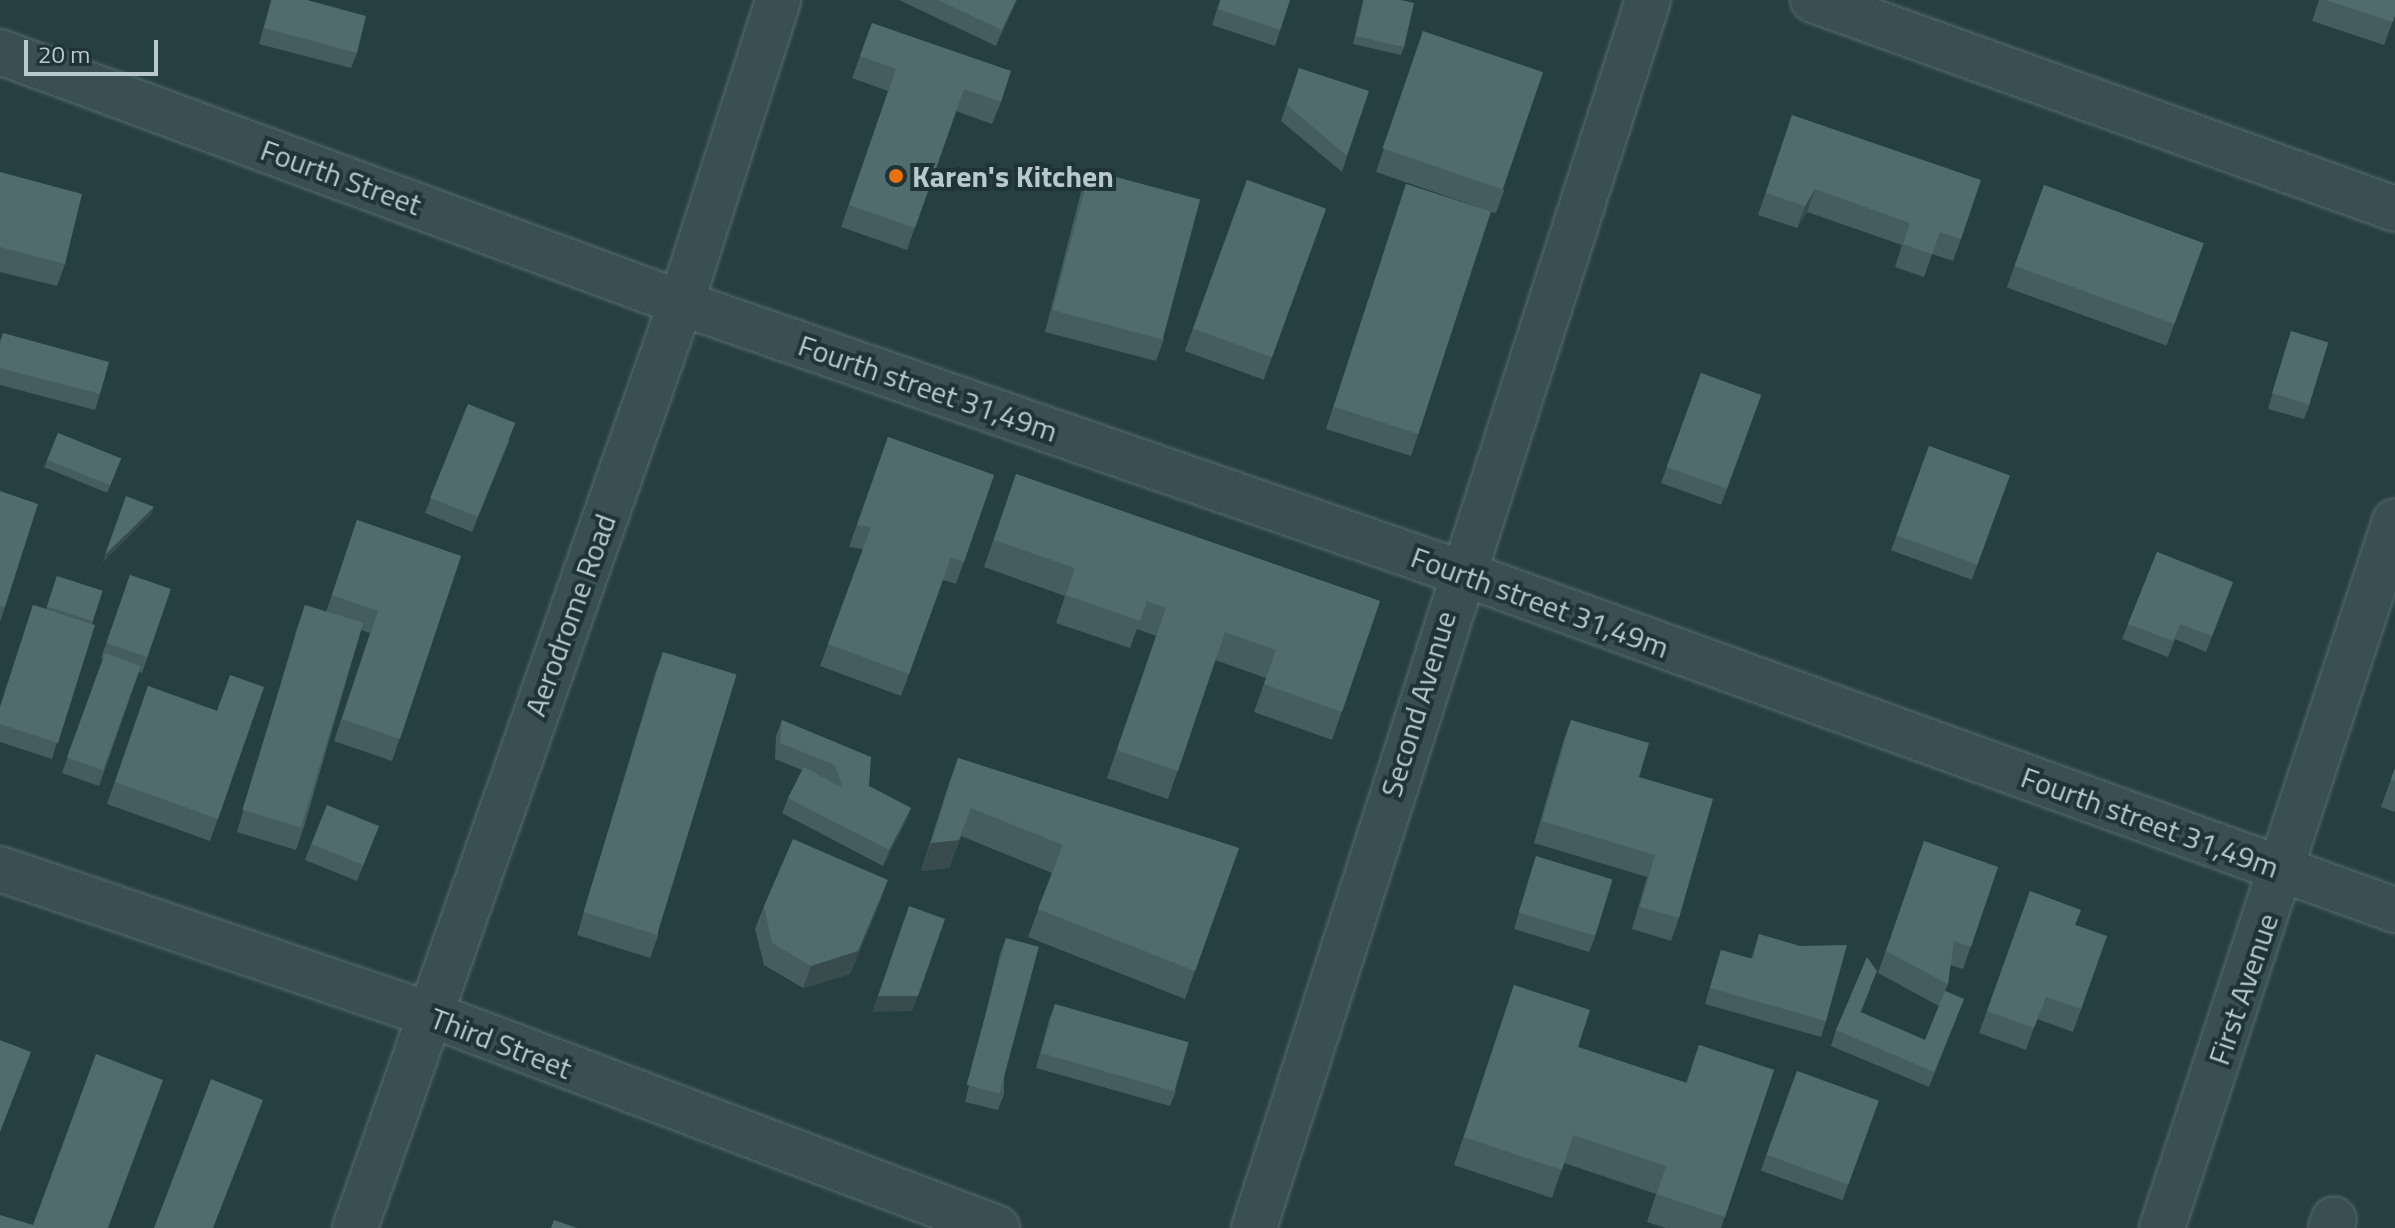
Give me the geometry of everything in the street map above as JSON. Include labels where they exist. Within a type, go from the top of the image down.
[{"type":"street","name":"Aerodrome Road","points":[[355,1228],[681,303],[778,0]]},
{"type":"street","name":"Second Avenue","points":[[1254,1228],[1459,572],[1648,0]]},
{"type":"street","points":[[1813,0],[2395,209]]},
{"type":"street","name":"Fourth Street","points":[[0,52],[681,303]]},
{"type":"street","name":"Fourth street 31,49m","points":[[681,303],[1459,572],[2395,910]]},
{"type":"street","name":"First Avenue","points":[[2162,1228],[2283,870],[2395,521]]},
{"type":"street","name":"Third Street","points":[[0,869],[429,1014],[997,1228]]},
{"type":"building","points":[[272,0],[307,0],[366,16],[357,53],[264,28]]},
{"type":"building","points":[[938,0],[1016,0],[1002,30]]},
{"type":"building","points":[[1221,0],[1290,0],[1280,30],[1218,9]]},
{"type":"building","points":[[1364,0],[1414,3],[1404,47],[1356,36]]},
{"type":"building","points":[[2325,0],[2395,0],[2395,15],[2393,22]]},
{"type":"building","name":"Karen's Kitchen","points":[[872,23],[1011,71],[1001,102],[964,89],[915,228],[849,205],[896,69],[860,56]]},
{"type":"building","points":[[1423,31],[1543,72],[1503,190],[1383,148]]},
{"type":"building","points":[[1299,68],[1369,91],[1347,156],[1287,105]]},
{"type":"building","points":[[1792,115],[1981,180],[1961,239],[1940,232],[1932,254],[1903,244],[1910,223],[1815,189],[1805,206],[1766,193]]},
{"type":"building","points":[[1090,170],[1200,200],[1163,340],[1052,310]]},
{"type":"building","points":[[0,172],[82,194],[65,264],[0,247]]},
{"type":"building","points":[[1247,180],[1326,209],[1272,357],[1193,328]]},
{"type":"building","points":[[1406,184],[1491,212],[1418,434],[1334,407]]},
{"type":"building","points":[[2044,185],[2204,243],[2174,324],[2015,266]]},
{"type":"building","points":[[2291,331],[2328,342],[2309,405],[2272,393]]},
{"type":"building","points":[[3,333],[109,362],[100,394],[0,368]]},
{"type":"building","points":[[1701,373],[1761,395],[1727,489],[1667,467]]},
{"type":"building","points":[[468,404],[515,423],[477,517],[430,498]]},
{"type":"building","points":[[58,433],[121,458],[110,485],[47,460]]},
{"type":"building","points":[[888,437],[994,475],[964,562],[951,557],[909,674],[828,644],[871,527],[857,525]]},
{"type":"building","points":[[1929,446],[2010,475],[1977,565],[1897,535]]},
{"type":"building","points":[[1016,474],[1380,601],[1342,712],[1264,684],[1276,650],[1225,632],[1178,771],[1117,750],[1166,608],[1147,601],[1140,621],[1066,595],[1075,568],[994,540]]},
{"type":"building","points":[[0,491],[38,504],[5,607],[0,606]]},
{"type":"building","points":[[126,496],[154,507],[105,555]]},
{"type":"building","points":[[357,520],[461,556],[400,739],[342,719],[378,611],[332,595]]},
{"type":"building","points":[[2157,552],[2233,582],[2212,636],[2180,624],[2173,641],[2128,624]]},
{"type":"building","points":[[130,575],[171,589],[147,657],[107,643]]},
{"type":"building","points":[[57,576],[103,591],[93,621],[47,606]]},
{"type":"building","points":[[33,605],[95,625],[58,743],[0,724],[0,708]]},
{"type":"building","points":[[305,605],[363,623],[301,827],[242,810]]},
{"type":"building","points":[[663,652],[737,675],[657,935],[583,912]]},
{"type":"building","points":[[105,653],[141,666],[103,770],[67,757]]},
{"type":"building","points":[[230,675],[264,687],[218,819],[115,782],[148,686],[217,711]]},
{"type":"building","points":[[782,720],[871,757],[869,786],[911,808],[889,850],[788,798],[804,767],[843,788],[835,765],[780,743]]},
{"type":"building","points":[[1571,720],[1649,743],[1639,777],[1713,799],[1679,918],[1640,907],[1655,855],[1542,821]]},
{"type":"building","points":[[958,758],[1239,848],[1195,971],[1038,909],[1063,845],[971,808],[959,840],[931,843]]},
{"type":"building","points":[[327,805],[379,826],[363,865],[311,844]]},
{"type":"building","points":[[793,839],[888,880],[858,951],[811,966],[772,943],[764,906]]},
{"type":"building","points":[[1924,841],[1998,867],[1971,947],[1954,941],[1948,984],[1886,951]]},
{"type":"building","points":[[1536,856],[1613,879],[1595,936],[1519,912]]},
{"type":"building","points":[[2030,891],[2081,910],[2075,925],[2107,936],[2081,1009],[2046,997],[2034,1028],[1987,1011]]},
{"type":"building","points":[[909,906],[945,919],[918,996],[878,996]]},
{"type":"building","points":[[1759,934],[1800,946],[1847,945],[1826,1021],[1710,988],[1721,950],[1753,959]]},
{"type":"building","points":[[1006,938],[1039,947],[1000,1094],[967,1085]]},
{"type":"building","points":[[1867,957],[1877,971],[1860,1012],[1925,1040],[1945,991],[1964,999],[1934,1072],[1836,1030]]},
{"type":"building","points":[[1514,985],[1590,1010],[1578,1047],[1687,1083],[1699,1045],[1774,1070],[1725,1217],[1657,1194],[1666,1166],[1573,1135],[1562,1170],[1464,1137]]},
{"type":"building","points":[[1055,1004],[1189,1042],[1175,1091],[1041,1053]]},
{"type":"building","points":[[0,1040],[31,1052],[0,1132]]},
{"type":"building","points":[[96,1054],[163,1080],[108,1228],[0,1228],[0,1215],[33,1225]]},
{"type":"building","points":[[1797,1071],[1879,1101],[1848,1184],[1767,1155]]},
{"type":"building","points":[[211,1079],[263,1100],[213,1228],[154,1228]]},
{"type":"building","points":[[554,1220],[577,1228],[551,1228]]},
{"type":"place","name":"Karen's Kitchen","points":[[896,176]]}]
